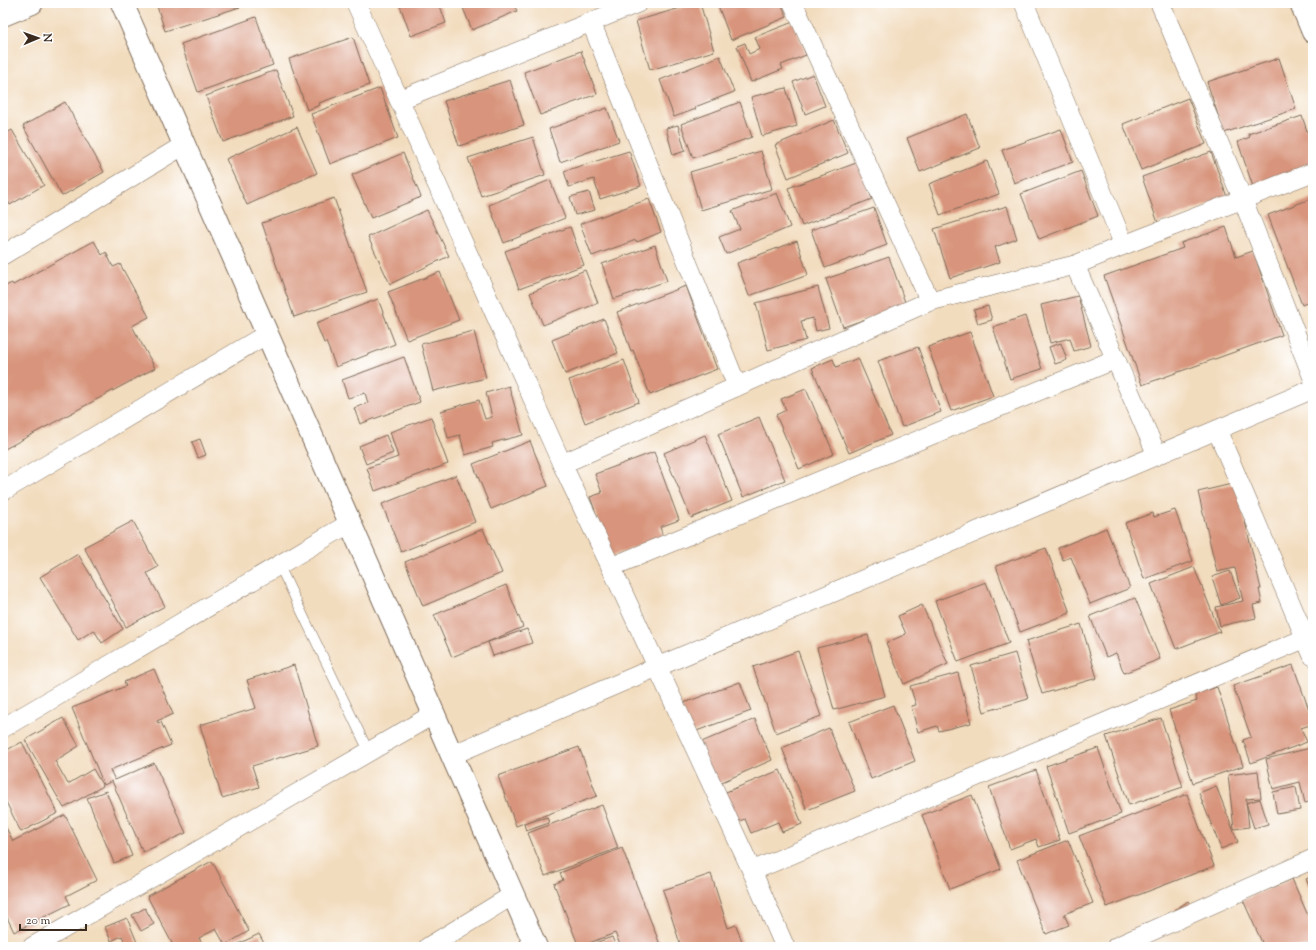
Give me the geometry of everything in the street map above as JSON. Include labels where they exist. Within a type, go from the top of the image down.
[{"type":"street","points":[[3,15],[32,3]]},
{"type":"street","points":[[122,3],[536,947]]},
{"type":"street","points":[[356,3],[562,464],[752,871],[785,947]]},
{"type":"street","points":[[399,100],[638,3]]},
{"type":"street","points":[[793,3],[930,301]]},
{"type":"street","points":[[1024,3],[1124,245]]},
{"type":"street","points":[[1160,3],[1243,200],[1313,378]]},
{"type":"street","points":[[1301,3],[1313,32]]},
{"type":"street","points":[[591,22],[738,386]]},
{"type":"street","points":[[3,255],[184,145]]},
{"type":"street","points":[[562,464],[930,301],[1075,265],[1313,172]]},
{"type":"street","points":[[1075,265],[1157,455]]},
{"type":"street","points":[[3,491],[268,334]]},
{"type":"street","points":[[611,567],[1116,359]]},
{"type":"street","points":[[452,755],[1313,389]]},
{"type":"street","points":[[1218,430],[1313,656]]},
{"type":"street","points":[[3,728],[350,523]]},
{"type":"street","points":[[752,871],[1306,638]]},
{"type":"street","points":[[32,947],[434,714]]},
{"type":"street","points":[[1116,947],[1313,860]]},
{"type":"street","points":[[428,947],[513,895]]},
{"type":"lane","points":[[279,565],[369,752]]},
{"type":"building","points":[[156,3],[239,3],[240,7],[165,31]]},
{"type":"building","points":[[399,3],[439,3],[446,23],[411,36]]},
{"type":"building","points":[[461,3],[513,3],[517,11],[472,30]]},
{"type":"building","points":[[700,3],[714,51],[650,70],[636,21]]},
{"type":"building","points":[[717,3],[781,3],[787,17],[731,40]]},
{"type":"building","points":[[256,17],[273,65],[198,92],[181,44]]},
{"type":"building","points":[[793,22],[806,55],[781,65],[783,69],[751,82],[737,46],[745,43],[749,54],[760,49],[755,37]]},
{"type":"building","points":[[353,37],[369,85],[319,103],[320,105],[307,110],[289,59]]},
{"type":"building","points":[[581,51],[597,94],[540,115],[524,72]]},
{"type":"building","points":[[720,56],[734,92],[674,117],[660,80]]},
{"type":"building","points":[[1279,58],[1296,109],[1224,133],[1207,82]]},
{"type":"building","points":[[276,70],[293,116],[223,142],[206,96]]},
{"type":"building","points":[[813,74],[825,106],[805,114],[793,82]]},
{"type":"building","points":[[510,80],[524,125],[459,146],[444,101]]},
{"type":"building","points":[[380,88],[398,138],[330,164],[311,114]]},
{"type":"building","points":[[786,88],[797,126],[762,136],[751,97]]},
{"type":"building","points":[[1188,98],[1206,144],[1141,170],[1123,124]]},
{"type":"building","points":[[65,102],[104,172],[62,196],[23,126]]},
{"type":"building","points":[[740,102],[752,137],[693,158],[681,124]]},
{"type":"building","points":[[607,108],[619,141],[560,162],[549,129]]},
{"type":"building","points":[[967,114],[980,148],[920,172],[907,138]]},
{"type":"building","points":[[1302,116],[1313,149],[1313,169],[1254,190],[1238,142],[1250,137],[1248,134]]},
{"type":"building","points":[[834,120],[848,153],[788,178],[775,145]]},
{"type":"building","points":[[678,125],[685,151],[673,155],[666,128]]},
{"type":"building","points":[[297,127],[317,173],[247,205],[226,159]]},
{"type":"building","points":[[1061,129],[1073,162],[1014,183],[1002,150]]},
{"type":"building","points":[[12,130],[44,185],[10,205],[3,192],[3,135]]},
{"type":"building","points":[[533,137],[545,175],[481,196],[468,158]]},
{"type":"building","points":[[629,151],[641,186],[600,199],[594,179],[569,187],[564,171]]},
{"type":"building","points":[[761,151],[772,189],[701,210],[690,172]]},
{"type":"building","points":[[1211,152],[1227,197],[1158,223],[1142,177]]},
{"type":"building","points":[[403,153],[421,197],[371,218],[352,175]]},
{"type":"building","points":[[987,161],[999,194],[940,215],[929,184]]},
{"type":"building","points":[[859,162],[872,199],[802,226],[788,188]]},
{"type":"building","points":[[1081,171],[1098,216],[1039,239],[1021,194]]},
{"type":"building","points":[[550,180],[565,218],[504,243],[489,205]]},
{"type":"building","points":[[589,192],[595,210],[575,215],[570,197]]},
{"type":"building","points":[[777,193],[790,227],[726,254],[719,237],[740,229],[732,211]]},
{"type":"building","points":[[334,198],[367,292],[294,317],[262,223]]},
{"type":"building","points":[[1313,198],[1313,300],[1302,305],[1268,215]]},
{"type":"building","points":[[649,199],[661,232],[637,242],[636,240],[592,256],[580,224]]},
{"type":"building","points":[[1007,206],[1017,239],[995,247],[1000,262],[950,278],[934,229]]},
{"type":"building","points":[[874,208],[887,245],[825,268],[811,230]]},
{"type":"building","points":[[427,210],[449,256],[390,284],[368,237]]},
{"type":"building","points":[[570,227],[584,265],[519,289],[505,251]]},
{"type":"building","points":[[1226,227],[1236,257],[1253,251],[1282,335],[1142,385],[1104,276],[1183,248],[1181,243]]},
{"type":"building","points":[[94,241],[102,255],[106,252],[113,267],[120,264],[149,317],[132,326],[155,368],[3,450],[3,287],[12,283],[13,285]]},
{"type":"building","points":[[797,241],[808,275],[749,296],[737,263]]},
{"type":"building","points":[[655,245],[667,281],[614,299],[602,264]]},
{"type":"building","points":[[889,257],[906,305],[843,327],[826,279]]},
{"type":"building","points":[[585,270],[598,303],[543,325],[530,293]]},
{"type":"building","points":[[440,272],[459,320],[407,340],[388,292]]},
{"type":"building","points":[[686,286],[717,369],[650,395],[633,350],[631,351],[617,312]]},
{"type":"building","points":[[818,287],[829,328],[816,331],[813,318],[801,321],[806,340],[768,350],[756,303]]},
{"type":"building","points":[[1078,296],[1091,346],[1074,351],[1070,338],[1050,343],[1041,305]]},
{"type":"building","points":[[378,299],[395,344],[336,367],[326,342],[324,343],[316,323]]},
{"type":"building","points":[[988,306],[992,320],[978,324],[974,310]]},
{"type":"building","points":[[1025,316],[1042,369],[1010,379],[993,327]]},
{"type":"building","points":[[604,319],[618,353],[565,374],[552,340]]},
{"type":"building","points":[[474,331],[486,378],[433,391],[421,344]]},
{"type":"building","points":[[970,332],[993,396],[951,411],[928,347]]},
{"type":"building","points":[[1061,343],[1067,360],[1055,364],[1049,347]]},
{"type":"building","points":[[918,347],[941,412],[902,427],[878,361]]},
{"type":"building","points":[[404,357],[420,402],[360,424],[354,408],[368,403],[365,393],[348,398],[342,380]]},
{"type":"building","points":[[858,358],[891,435],[849,453],[812,368],[833,359],[836,367]]},
{"type":"building","points":[[624,360],[639,402],[585,423],[569,380]]},
{"type":"building","points":[[509,386],[523,435],[492,443],[493,447],[465,455],[460,435],[448,438],[441,411],[479,400],[485,419],[492,417],[486,393]]},
{"type":"building","points":[[806,389],[834,454],[799,469],[776,415],[786,410],[781,399]]},
{"type":"building","points":[[431,417],[448,464],[375,491],[367,468],[398,457],[390,432]]},
{"type":"building","points":[[759,417],[785,480],[743,497],[718,434]]},
{"type":"building","points":[[386,435],[393,453],[366,464],[359,446]]},
{"type":"building","points":[[705,435],[732,501],[691,518],[664,453]]},
{"type":"building","points":[[200,439],[206,455],[198,458],[192,442]]},
{"type":"building","points":[[530,441],[548,486],[491,509],[473,464]]},
{"type":"building","points":[[654,452],[679,520],[660,527],[663,537],[612,556],[590,497],[602,493],[595,474]]},
{"type":"building","points":[[456,475],[475,522],[401,552],[382,504]]},
{"type":"building","points":[[1236,483],[1261,589],[1259,589],[1262,603],[1253,605],[1256,618],[1220,626],[1216,607],[1243,601],[1235,568],[1217,572],[1198,492]]},
{"type":"building","points":[[1175,510],[1193,561],[1144,579],[1125,523],[1153,513],[1154,517]]},
{"type":"building","points":[[133,521],[158,567],[147,573],[165,606],[126,627],[84,547]]},
{"type":"building","points":[[1106,528],[1130,588],[1090,604],[1071,557],[1063,560],[1058,548]]},
{"type":"building","points":[[483,529],[502,573],[423,606],[405,562]]},
{"type":"building","points":[[1046,548],[1070,613],[1020,632],[996,566]]},
{"type":"building","points":[[78,554],[123,629],[102,643],[94,630],[78,640],[40,577]]},
{"type":"building","points":[[1194,567],[1220,632],[1176,649],[1151,584]]},
{"type":"building","points":[[1230,571],[1240,598],[1221,605],[1212,577]]},
{"type":"building","points":[[986,582],[1009,643],[958,662],[935,601]]},
{"type":"building","points":[[506,585],[523,627],[452,657],[434,615]]},
{"type":"building","points":[[1135,598],[1160,659],[1124,673],[1116,653],[1106,657],[1090,616]]},
{"type":"building","points":[[922,605],[948,664],[904,684],[886,643],[906,634],[898,616]]},
{"type":"building","points":[[1081,624],[1097,678],[1042,694],[1026,641]]},
{"type":"building","points":[[527,629],[532,643],[493,656],[488,642]]},
{"type":"building","points":[[868,635],[885,696],[834,710],[817,648]]},
{"type":"building","points":[[798,651],[821,716],[776,733],[753,667]]},
{"type":"building","points":[[1015,653],[1028,699],[984,712],[971,666]]},
{"type":"building","points":[[294,665],[318,746],[252,766],[259,787],[222,798],[200,725],[256,708],[247,680]]},
{"type":"building","points":[[1293,665],[1313,721],[1313,724],[1301,728],[1307,742],[1251,763],[1243,740],[1251,737],[1233,686]]},
{"type":"building","points":[[154,669],[173,714],[157,721],[158,723],[161,722],[171,745],[110,770],[115,780],[154,763],[186,833],[143,852],[112,781],[104,785],[72,708],[126,686],[124,682]]},
{"type":"building","points":[[958,673],[971,723],[939,731],[937,726],[918,732],[911,706],[916,705],[910,686]]},
{"type":"building","points":[[740,682],[751,711],[691,733],[681,704]]},
{"type":"building","points":[[1217,687],[1243,766],[1193,783],[1169,710],[1197,701],[1195,694]]},
{"type":"building","points":[[893,705],[915,761],[871,779],[849,722]]},
{"type":"building","points":[[63,718],[79,746],[55,761],[68,784],[93,769],[103,786],[64,808],[25,740]]},
{"type":"building","points":[[1161,718],[1183,787],[1129,805],[1106,736]]},
{"type":"building","points":[[755,719],[772,760],[715,785],[697,744]]},
{"type":"building","points":[[829,728],[855,791],[807,810],[782,748]]},
{"type":"building","points":[[22,742],[58,813],[21,832],[6,802],[3,803],[3,752]]},
{"type":"building","points":[[579,747],[597,796],[516,826],[498,776]]},
{"type":"building","points":[[1098,748],[1121,814],[1069,833],[1046,766]]},
{"type":"building","points":[[1310,748],[1313,760],[1313,801],[1305,803],[1300,782],[1273,789],[1266,759]]},
{"type":"building","points":[[780,770],[802,824],[782,832],[778,822],[751,833],[745,819],[733,823],[721,794]]},
{"type":"building","points":[[1036,770],[1060,840],[1039,847],[1036,839],[1010,849],[989,787]]},
{"type":"building","points":[[1258,771],[1261,798],[1246,799],[1249,827],[1234,829],[1228,775]]},
{"type":"building","points":[[1216,786],[1238,842],[1221,849],[1199,793]]},
{"type":"building","points":[[1296,787],[1300,810],[1277,814],[1273,792]]},
{"type":"building","points":[[106,791],[132,856],[114,863],[87,798]]},
{"type":"building","points":[[1187,794],[1214,866],[1107,907],[1079,836]]},
{"type":"building","points":[[972,795],[1001,869],[950,889],[922,815]]},
{"type":"building","points":[[1260,799],[1268,824],[1254,828],[1246,803]]},
{"type":"building","points":[[602,805],[618,848],[545,876],[528,833]]},
{"type":"building","points":[[65,815],[97,880],[66,896],[70,904],[14,932],[3,909],[3,822],[13,841]]},
{"type":"building","points":[[547,817],[549,823],[526,831],[524,824]]},
{"type":"building","points":[[1068,840],[1093,903],[1064,914],[1069,925],[1046,934],[1017,860]]},
{"type":"building","points":[[622,848],[661,947],[621,947],[615,933],[579,947],[554,884],[563,880],[560,873]]},
{"type":"building","points":[[212,861],[249,931],[225,945],[216,929],[199,938],[204,947],[174,947],[147,896]]},
{"type":"building","points":[[711,874],[728,928],[736,925],[744,947],[681,947],[663,890]]},
{"type":"building","points":[[1313,876],[1313,895],[1306,879]]},
{"type":"building","points":[[1292,879],[1313,927],[1313,947],[1264,947],[1243,900]]},
{"type":"building","points":[[1188,901],[1193,909],[1181,918],[1175,910]]},
{"type":"building","points":[[145,908],[154,924],[141,931],[132,915]]},
{"type":"building","points":[[127,918],[139,947],[127,947],[122,936],[111,941],[105,927]]},
{"type":"building","points":[[259,934],[266,947],[232,947]]},
{"type":"building","points":[[612,937],[616,947],[584,947]]}]
